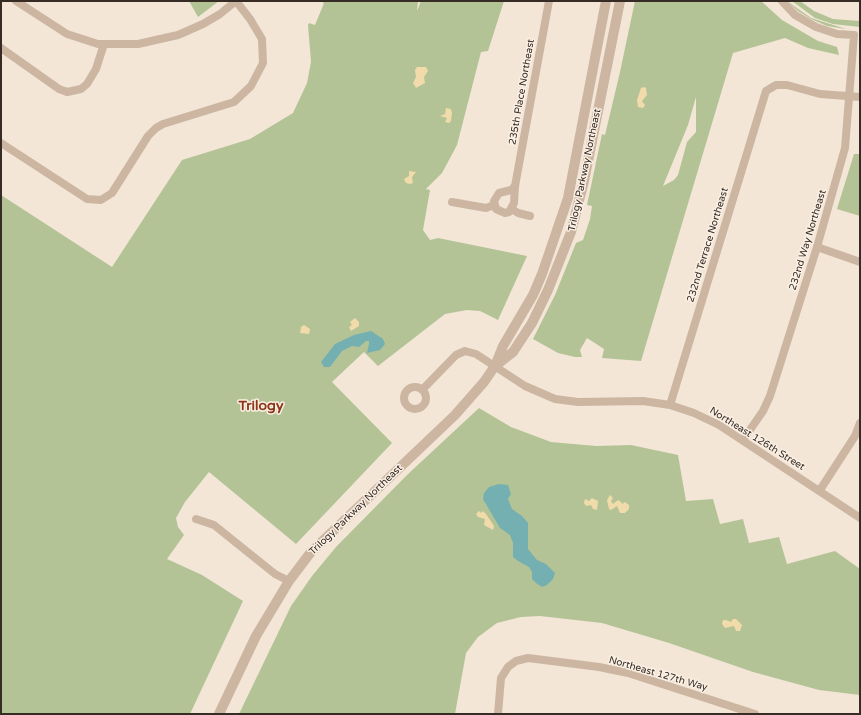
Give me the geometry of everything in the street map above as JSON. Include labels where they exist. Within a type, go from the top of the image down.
[{"type":"street","points":[[1,143],[88,200],[102,200],[112,193],[148,136],[156,128],[163,124],[234,102],[251,86],[263,63],[262,39],[250,19],[236,1],[208,21],[178,35],[138,44],[104,44],[67,34],[16,1]]},
{"type":"street","name":"235th Place Northeast","points":[[512,209],[549,1]]},
{"type":"street","name":"Trilogy Parkway Northeast","points":[[220,714],[256,636],[289,581],[312,552],[455,415],[484,382],[495,366],[503,346],[533,295],[542,274],[568,198],[606,1]]},
{"type":"street","name":"Trilogy Parkway Northeast","points":[[495,366],[513,352],[532,322],[572,232],[584,181],[620,1]]},
{"type":"street","name":"232nd Way Northeast","points":[[743,440],[763,411],[770,396],[817,247],[846,148],[854,35],[837,34],[816,27],[795,15],[782,1]]},
{"type":"street","points":[[1,48],[59,89],[67,92],[81,89],[87,84],[96,69],[104,44]]},
{"type":"street","name":"232nd Terrace Northeast","points":[[670,405],[766,91],[776,85],[787,85],[820,94],[849,96]]},
{"type":"street","points":[[849,96],[860,97]]},
{"type":"street","points":[[494,205],[494,201],[499,193],[510,190],[515,186]]},
{"type":"street","points":[[452,202],[486,208],[494,205]]},
{"type":"street","points":[[494,205],[496,208],[505,213],[512,209],[518,213],[530,216]]},
{"type":"street","points":[[817,247],[860,262]]},
{"type":"street","name":"Northeast 126th Street","points":[[422,390],[460,352],[465,351],[476,354],[525,386],[555,399],[578,402],[643,401],[670,405],[694,413],[719,425],[820,490],[860,518]]},
{"type":"street","points":[[820,490],[855,436],[860,423]]},
{"type":"street","points":[[196,519],[214,525],[275,574],[289,581]]},
{"type":"street","name":"Northeast 127th Way","points":[[498,714],[501,678],[508,667],[516,661],[528,658],[599,667],[649,680],[755,714]]},
{"type":"green space","points":[[189,1],[219,1],[198,17]]},
{"type":"green space","points":[[320,1],[418,1],[417,11],[421,1],[504,1],[488,51],[481,52],[457,145],[442,173],[426,189],[430,190],[423,230],[430,240],[438,238],[527,256],[498,320],[480,311],[467,310],[445,314],[378,366],[364,352],[332,382],[392,443],[296,544],[209,472],[185,502],[176,518],[178,527],[184,535],[167,559],[202,575],[243,601],[190,714],[1,714],[1,195],[112,267],[182,160],[250,139],[293,113],[307,83],[311,62],[308,25],[309,23],[315,25],[324,3]]},
{"type":"green space","points":[[635,1],[761,1],[782,20],[818,41],[837,47],[839,55],[808,48],[785,38],[733,53],[641,361],[602,358],[604,349],[587,338],[580,350],[582,357],[558,353],[533,339],[555,295],[576,243],[583,240],[590,219],[592,206],[587,205],[602,134],[605,135]],"holes":[[[696,97],[696,132],[687,142],[678,175],[674,180],[663,186],[688,125]]]},
{"type":"green space","points":[[787,1],[811,18],[846,29],[827,26],[811,19],[798,11]]},
{"type":"green space","points":[[792,1],[800,1],[814,11],[833,19],[860,21],[860,27],[833,24],[815,18]]},
{"type":"green space","points":[[854,154],[860,154],[860,216],[837,209]]},
{"type":"green space","points":[[479,408],[511,427],[551,442],[596,446],[631,445],[678,455],[686,501],[713,499],[720,524],[743,519],[749,543],[779,537],[787,564],[835,551],[860,569],[860,695],[819,690],[753,672],[669,643],[602,623],[540,616],[521,617],[497,623],[478,637],[466,653],[455,714],[239,714],[291,606],[312,576],[336,547],[407,475]]},
{"type":"sand","points":[[417,67],[426,67],[428,71],[424,77],[425,83],[416,88],[413,83],[416,77],[415,70]]},
{"type":"sand","points":[[641,88],[646,88],[647,95],[642,101],[645,105],[643,108],[638,107],[637,100]]},
{"type":"sand","points":[[446,108],[451,109],[452,113],[451,121],[449,123],[445,122],[447,118],[440,116],[445,114]]},
{"type":"sand","points":[[409,171],[416,172],[412,177],[413,183],[410,184],[406,183],[404,179],[409,176]]},
{"type":"sand","points":[[355,318],[359,322],[359,326],[351,331],[349,327],[352,325],[350,322]]},
{"type":"sand","points":[[304,325],[310,329],[309,334],[300,333],[301,327]]},
{"type":"sand","points":[[610,495],[613,498],[611,501],[613,504],[618,500],[622,504],[625,502],[629,505],[629,509],[625,513],[620,513],[617,506],[611,510],[609,509],[607,500]]},
{"type":"sand","points":[[592,498],[598,501],[597,510],[593,509],[591,505],[586,506],[584,503],[585,499],[589,501]]},
{"type":"sand","points":[[479,511],[481,513],[483,511],[486,514],[494,526],[493,530],[484,525],[485,519],[478,517],[476,514]]},
{"type":"sand","points":[[733,619],[736,619],[742,625],[740,631],[736,631],[734,626],[725,628],[722,624],[723,620],[731,622]]},
{"type":"water","points":[[371,331],[383,339],[385,344],[380,350],[367,353],[369,341],[366,341],[359,347],[352,346],[342,351],[330,367],[324,367],[321,362],[335,344],[354,335]]},
{"type":"water","points":[[499,484],[508,485],[511,494],[508,499],[512,509],[522,516],[528,523],[528,549],[537,560],[546,564],[555,573],[553,579],[547,585],[542,587],[536,583],[532,579],[532,572],[529,567],[513,557],[513,543],[510,535],[500,528],[483,499],[484,493],[489,487]]},
{"type":"district","name":"Trilogy","points":[[261,406]]}]
